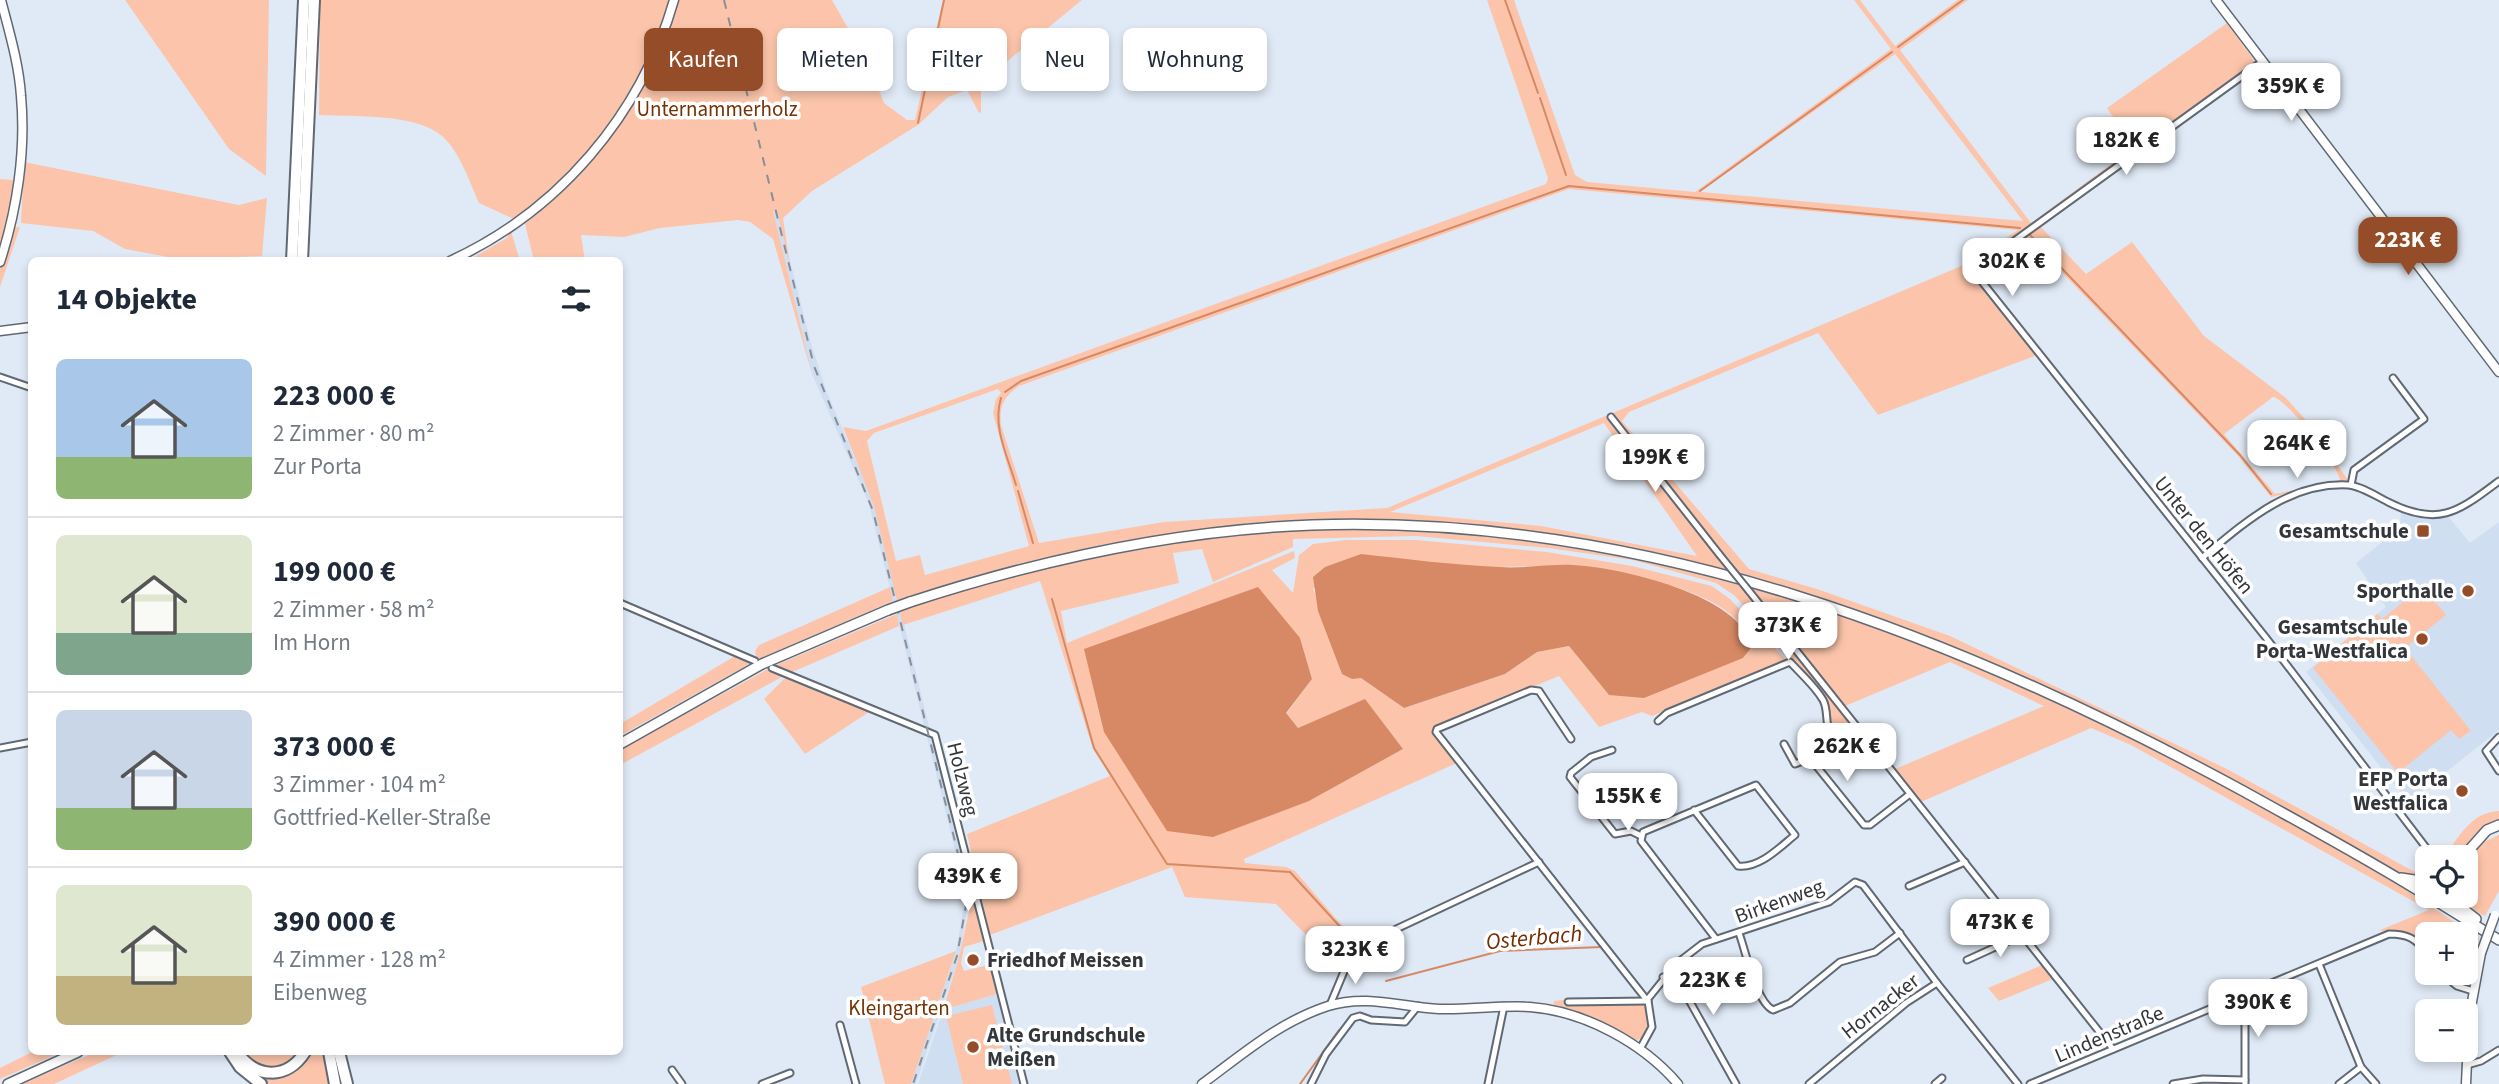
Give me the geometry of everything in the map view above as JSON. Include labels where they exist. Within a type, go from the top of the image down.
[{"type":"highway","points":[[292,257],[304,0]]},
{"type":"highway","points":[[302,257],[314,0]]},
{"type":"highway","points":[[232,1055],[240,1068],[261,1084]]},
{"type":"highway","points":[[240,1055],[249,1066],[270,1073],[294,1066],[303,1055]]},
{"type":"highway","points":[[330,1055],[335,1084]]},
{"type":"highway","points":[[340,1055],[347,1084]]},
{"type":"main road","points":[[623,742],[762,664],[887,610],[1037,563],[1169,538],[1259,528],[1357,524],[1473,529],[1614,548],[1762,583],[1944,647],[2148,741],[2415,887]]},
{"type":"main road","points":[[2473,845],[2481,835],[2499,825]]},
{"type":"main road","points":[[2481,835],[2499,832]]},
{"type":"main road","points":[[2398,877],[2415,880]]},
{"type":"main road","points":[[2450,908],[2496,938]]},
{"type":"main road","points":[[2461,908],[2496,938]]},
{"type":"main road","points":[[8,1084],[71,1055]]},
{"type":"street","points":[[0,262],[13,223],[22,96],[1,0]]},
{"type":"street","points":[[458,257],[488,242],[528,215],[584,163],[639,85],[662,37],[674,0]]},
{"type":"street","points":[[2216,0],[2499,372]]},
{"type":"street","name":"Unter den Höfen","points":[[2263,61],[2010,244],[1971,268],[2202,558],[2424,845]]},
{"type":"street","points":[[2405,249],[2433,229]]},
{"type":"street","points":[[0,331],[28,328]]},
{"type":"street","points":[[0,377],[28,387]]},
{"type":"street","points":[[2351,485],[2354,470],[2424,419],[2393,377]]},
{"type":"street","points":[[1611,417],[2113,1049]]},
{"type":"street","points":[[2202,558],[2264,508],[2279,500],[2328,487],[2351,485],[2411,512],[2452,514],[2499,481]]},
{"type":"street","points":[[623,604],[755,661]]},
{"type":"street","points":[[1658,721],[1667,713],[1790,662],[1824,701],[1829,732],[1833,737],[1843,740],[1859,729]]},
{"type":"street","name":"Holzweg","points":[[772,668],[935,735],[1024,1084]]},
{"type":"street","points":[[1572,740],[1539,691],[1531,690],[1437,729],[1436,732],[1647,1000],[1652,1027],[1640,1049]]},
{"type":"street","points":[[2499,737],[2486,751],[2499,771]]},
{"type":"street","points":[[0,748],[28,743]]},
{"type":"street","points":[[1784,744],[1795,764],[1810,758],[1864,825],[1870,825],[1910,794]]},
{"type":"street","points":[[1612,750],[1591,757],[1571,773],[1570,777],[1615,834],[1631,831],[1641,836]]},
{"type":"street","points":[[1694,810],[1738,866],[1743,867],[1770,856],[1795,835],[1756,785],[1694,810],[1643,832],[1641,841],[1716,939]]},
{"type":"street","points":[[1330,1005],[1345,969],[1360,946],[1539,862]]},
{"type":"street","points":[[1909,886],[1965,862]]},
{"type":"street","name":"Birkenweg","points":[[1647,1000],[1663,977],[1689,951],[1716,939],[1829,902],[1856,882],[1863,885],[1937,983]]},
{"type":"street","points":[[2466,1084],[2473,990],[2482,953],[2497,912]]},
{"type":"street","points":[[1739,933],[1759,995],[1765,1006],[1773,1010],[1790,1003],[1840,962],[1875,952],[1900,933]]},
{"type":"street","name":"Lindenstraße","points":[[2030,1084],[2389,934],[2406,934],[2415,940]]},
{"type":"street","points":[[1967,960],[2022,935]]},
{"type":"street","points":[[2319,964],[2361,1067],[2376,1084]]},
{"type":"street","points":[[1663,977],[1693,1006],[1726,1072],[1736,1084]]},
{"type":"street","name":"Hornacker","points":[[1809,1084],[1906,1003],[1937,983],[2018,1084]]},
{"type":"street","points":[[2456,985],[2473,990]]},
{"type":"street","points":[[2173,1084],[2203,1080],[2245,1082],[2245,995]]},
{"type":"street","points":[[1202,1084],[1290,1020],[1330,1005],[1371,999],[1440,1009],[1504,1006],[1538,1008],[1583,1020],[1640,1049],[1678,1084]]},
{"type":"street","points":[[1569,1002],[1647,1000]]},
{"type":"street","points":[[1311,1084],[1326,1054],[1353,1018],[1360,1016],[1371,1020],[1405,1022],[1418,1006]]},
{"type":"street","points":[[1488,1084],[1504,1006]]},
{"type":"street","points":[[840,1025],[856,1084]]},
{"type":"street","points":[[2467,1065],[2481,1061],[2499,1050]]},
{"type":"street","points":[[2339,1084],[2361,1067]]},
{"type":"street","points":[[672,1070],[682,1084]]},
{"type":"street","points":[[762,1084],[790,1073]]},
{"type":"street","points":[[1935,1084],[1942,1078]]},
{"type":"shaded area","points":[[743,91],[747,91],[811,343],[826,390],[875,506],[970,894],[959,957],[916,1084],[911,1084],[956,951],[966,894],[869,504],[812,374]]},
{"type":"shaded area","name":"Gesamtschule Porta-Westfalica","points":[[2401,510],[2446,514],[2470,543],[2499,522],[2499,730],[2408,802],[2306,672],[2386,607],[2356,563],[2400,528]]},
{"type":"shaded area","points":[[1361,554],[1499,567],[1573,565],[1619,571],[1676,587],[1704,599],[1727,613],[1743,629],[1751,648],[1743,658],[1644,698],[1609,695],[1569,646],[1537,652],[1505,674],[1404,708],[1361,678],[1352,679],[1342,674],[1318,611],[1313,577],[1325,567]]},
{"type":"shaded area","points":[[1258,587],[1300,638],[1312,679],[1286,713],[1298,728],[1365,699],[1403,749],[1309,801],[1213,837],[1167,831],[1104,732],[1084,649]]},
{"type":"shaded area","name":"Alte Grundschule Meißen","points":[[1003,992],[1025,1084],[918,1084],[943,1010]]},
{"type":"green space","points":[[125,0],[269,0],[266,176],[229,149]]},
{"type":"green space","name":"Unternammerholz","points":[[320,0],[832,0],[848,28],[777,28],[777,91],[879,91],[884,103],[907,120],[915,120],[922,91],[964,91],[948,97],[918,125],[812,191],[783,218],[790,265],[777,211],[773,211],[812,374],[773,239],[750,222],[738,220],[660,228],[624,237],[581,235],[584,257],[533,257],[525,224],[479,203],[459,158],[442,136],[416,123],[366,116],[319,115]]},
{"type":"green space","points":[[943,0],[1082,0],[1048,28],[1021,28],[1021,50],[1007,61],[1007,28],[936,28]]},
{"type":"green space","points":[[1487,0],[1514,0],[1575,175],[1587,182],[1695,192],[1891,49],[1854,0],[1860,0],[1895,46],[1958,0],[1968,0],[1900,50],[2031,223],[2134,147],[2107,108],[2227,23],[2261,70],[2256,70],[2041,227],[2086,274],[2132,242],[2204,336],[2286,398],[2304,418],[2348,480],[2271,497],[2239,457],[2030,239],[2025,238],[1980,265],[1978,270],[2119,449],[2115,451],[2037,355],[1878,415],[1818,333],[1629,412],[1622,421],[1749,569],[1820,590],[1950,636],[2227,769],[2415,872],[2407,891],[2415,896],[2415,902],[2131,745],[2091,728],[1921,802],[1895,769],[2044,706],[1950,662],[1845,706],[1841,701],[1836,702],[1852,724],[1850,733],[1841,738],[1833,733],[1828,707],[1814,684],[1735,596],[1716,583],[1633,560],[1548,548],[1416,536],[1293,539],[1293,547],[1213,582],[1202,549],[1173,553],[1179,583],[1061,611],[1067,643],[1294,551],[1295,558],[1272,570],[1293,593],[1299,555],[1313,544],[1346,540],[1416,540],[1547,552],[1632,566],[1712,586],[1730,599],[1786,660],[1652,716],[1642,712],[1599,727],[1559,676],[1433,728],[1457,763],[1244,859],[1245,863],[1286,867],[1295,871],[1358,944],[1341,971],[1276,904],[1185,897],[1172,867],[990,935],[967,834],[1110,776],[1093,749],[1040,581],[903,625],[874,506],[843,427],[866,431],[1546,184],[1548,178]],"holes":[[[1895,54],[2023,221],[1701,192],[1701,191]],[[1569,189],[2018,230],[1966,264],[1387,508],[1164,522],[1039,543],[1001,425],[1003,403],[1019,386]],[[998,389],[1001,393],[996,399],[993,413],[1029,546],[925,575],[920,555],[896,561],[867,441],[874,433]],[[2273,397],[2289,409],[2311,434],[2331,461],[2340,480],[2275,494],[2224,434]],[[1604,423],[1697,556],[1541,526],[1390,512]],[[1575,565],[1621,573],[1678,588],[1727,611],[1743,628],[1751,648],[1743,658],[1609,695],[1569,646],[1537,652],[1505,674],[1404,708],[1361,678],[1342,674],[1313,588],[1501,567]],[[1300,638],[1312,679],[1286,714],[1298,728],[1365,700],[1403,749],[1309,801],[1085,649]]]},
{"type":"green space","points":[[968,91],[981,91],[979,113]]},
{"type":"green space","points":[[24,162],[239,205],[267,198],[262,256],[168,257],[125,249],[93,231],[21,223]]},
{"type":"green space","points":[[0,179],[13,180],[11,228],[20,227],[0,287]]},
{"type":"green space","points":[[511,231],[519,257],[474,257],[507,238]]},
{"type":"green space","points":[[2423,586],[2446,615],[2405,648],[2471,731],[2459,739],[2451,730],[2398,773],[2313,668],[2377,614],[2382,619]]},
{"type":"green space","points":[[890,587],[893,601],[757,660],[755,651],[759,645]]},
{"type":"green space","points":[[897,614],[899,626],[790,673],[774,666]]},
{"type":"green space","points":[[735,656],[751,663],[623,734],[623,722]]},
{"type":"green space","points":[[768,669],[782,677],[623,763],[623,748]]},
{"type":"green space","points":[[785,678],[869,712],[805,754],[764,699]]},
{"type":"green space","points":[[2499,811],[2499,820],[2478,831],[2466,845],[2453,845],[2473,821],[2489,812]]},
{"type":"green space","points":[[2499,835],[2499,891],[2485,916],[2472,908],[2478,908],[2478,848],[2482,843]]},
{"type":"green space","points":[[973,893],[984,941],[964,947],[961,963],[964,971],[996,963],[1003,992],[943,1010],[959,957]]},
{"type":"green space","points":[[2425,908],[2433,908],[2454,922],[2415,922],[2415,943],[2380,930],[2429,910]]},
{"type":"green space","name":"Kleingarten","points":[[956,951],[911,1084],[885,1084],[861,987]]},
{"type":"green space","points":[[2042,965],[2053,979],[1999,1001],[1988,988]]},
{"type":"green space","points":[[1563,1000],[1564,1006],[1643,1005],[1649,1016],[1647,1029],[1643,1038],[1634,1041],[1553,1008],[1554,1001]]},
{"type":"green space","points":[[992,1005],[1012,1084],[963,1084],[946,1016]]},
{"type":"green space","points":[[28,1054],[55,1055],[0,1079],[0,1068]]},
{"type":"green space","points":[[89,1055],[117,1055],[54,1084],[21,1084]]},
{"type":"green space","points":[[245,1055],[297,1055],[278,1068],[264,1067]]},
{"type":"green space","points":[[308,1055],[323,1055],[329,1084],[266,1084],[250,1072],[277,1076],[298,1067]]},
{"type":"waterway","points":[[918,123],[944,0]]},
{"type":"waterway","points":[[1505,0],[1538,93]]},
{"type":"waterway","points":[[1898,47],[1963,0]]},
{"type":"waterway","points":[[1700,191],[1892,52]]},
{"type":"waterway","points":[[1540,98],[1566,175]]},
{"type":"waterway","points":[[1005,392],[1021,381],[1569,186],[2020,228]]},
{"type":"waterway","points":[[2030,235],[2240,455],[2271,494]]},
{"type":"waterway","points":[[1001,398],[998,420],[1016,485]]},
{"type":"waterway","points":[[1018,491],[1033,543]]},
{"type":"waterway","points":[[1052,599],[1094,748],[1167,864],[1290,872],[1354,942]]},
{"type":"waterway","name":"Osterbach","points":[[1386,981],[1500,951],[1602,947]]},
{"type":"waterway","name":"Osterbach","points":[[1300,1084],[1339,1030]]},
{"type":"railway","points":[[724,0],[814,366],[873,511],[968,894],[957,956],[913,1084]]},
{"type":"place","name":"Gesamtschule","points":[[2423,531]]},
{"type":"place","name":"Sporthalle","points":[[2468,591]]},
{"type":"place","name":"Gesamtschule Porta-Westfalica","points":[[2422,639]]},
{"type":"place","name":"EFP Porta Westfalica","points":[[2462,791]]},
{"type":"place","name":"Friedhof Meissen","points":[[973,960]]},
{"type":"place","name":"Alte Grundschule Meißen","points":[[973,1047]]}]
